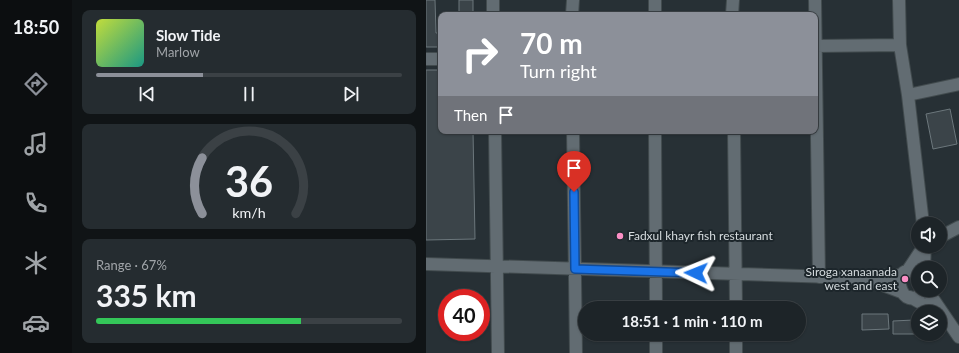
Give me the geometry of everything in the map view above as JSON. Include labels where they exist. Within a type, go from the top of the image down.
[{"type":"street","points":[[493,0],[493,12]]},
{"type":"street","points":[[572,0],[572,12]]},
{"type":"street","points":[[655,0],[655,12]]},
{"type":"street","points":[[732,0],[732,12]]},
{"type":"street","points":[[815,0],[815,12]]},
{"type":"street","points":[[899,0],[900,45],[908,95],[922,217]]},
{"type":"street","points":[[818,46],[900,45]]},
{"type":"street","points":[[426,59],[438,59]]},
{"type":"street","points":[[908,95],[959,84]]},
{"type":"street","points":[[495,134],[498,353]]},
{"type":"street","points":[[573,134],[576,353]]},
{"type":"street","points":[[655,134],[656,301]]},
{"type":"street","points":[[734,134],[736,301]]},
{"type":"street","points":[[817,134],[819,277]]},
{"type":"street","points":[[947,233],[959,227]]},
{"type":"street","points":[[906,294],[899,281],[909,274],[921,253]]},
{"type":"street","points":[[426,264],[864,278],[909,274]]},
{"type":"street","points":[[864,278],[906,294],[925,305]]},
{"type":"street","points":[[906,294],[911,294]]},
{"type":"street","points":[[947,322],[959,337]]},
{"type":"street","points":[[656,341],[656,353]]},
{"type":"street","points":[[736,341],[736,353]]},
{"type":"building","points":[[426,0],[435,0],[438,47],[426,47]]},
{"type":"building","points":[[459,0],[473,0],[473,12],[459,12]]},
{"type":"building","points":[[426,70],[438,70],[438,134],[473,134],[475,239],[426,240]]},
{"type":"building","points":[[950,109],[957,144],[933,149],[926,114]]},
{"type":"building","points":[[862,314],[888,314],[889,329],[862,330]]},
{"type":"building","points":[[911,320],[911,334],[893,334],[893,321]]},
{"type":"place","name":"Fadxul khayr fish restaurant","points":[[620,236]]},
{"type":"place","name":"Siroga xanaanada west and east","points":[[905,279]]},
{"type":"route","points":[[574,192],[575,269],[696,273]]}]
